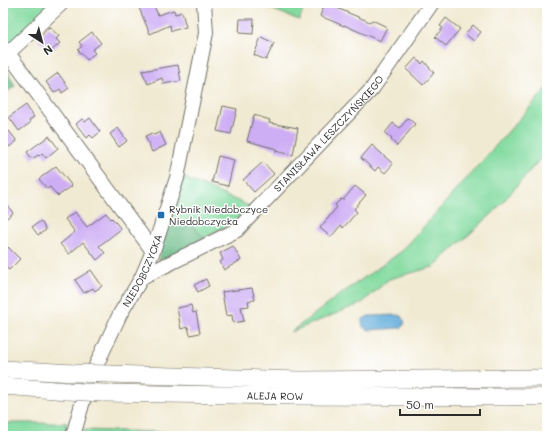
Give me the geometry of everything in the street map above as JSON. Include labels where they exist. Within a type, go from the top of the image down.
[{"type":"main road","name":"ALEJA ROW","points":[[3,369],[74,373],[298,380],[547,378]]},
{"type":"main road","name":"ALEJA ROW","points":[[3,386],[102,393],[290,396],[547,397]]},
{"type":"street","points":[[62,3],[8,53],[153,251]]},
{"type":"street","name":"NIEDOBCZYCKA","points":[[73,436],[88,383],[120,314],[142,277],[153,251],[177,178],[206,33],[204,3]]},
{"type":"street","name":"STANISŁAWA LESZCZYŃSKIEGO","points":[[142,277],[237,230],[372,89],[432,3]]},
{"type":"green space","points":[[3,3],[53,3],[3,50]]},
{"type":"green space","points":[[256,3],[306,3],[299,20]]},
{"type":"green space","points":[[3,62],[15,86],[3,95]]},
{"type":"green space","points":[[547,88],[547,151],[494,212],[433,267],[389,279],[362,303],[291,332],[338,296],[402,251]]},
{"type":"green space","points":[[182,177],[252,207],[233,222],[205,238],[168,226]]},
{"type":"green space","points":[[192,225],[205,238],[166,258],[159,260],[160,249],[168,226]]},
{"type":"green space","points":[[3,423],[67,423],[64,436],[3,436]]},
{"type":"green space","points":[[80,430],[162,432],[179,436],[79,436]]},
{"type":"water","points":[[368,316],[401,316],[405,322],[402,328],[369,330],[363,327],[362,320]]},
{"type":"building","points":[[137,3],[153,3],[158,15],[174,10],[175,14],[182,12],[186,27],[171,31],[170,25],[150,34]]},
{"type":"building","points":[[325,3],[370,22],[372,20],[387,27],[380,41],[320,16]]},
{"type":"building","points":[[446,18],[460,29],[446,46],[435,37],[443,28],[440,26]]},
{"type":"building","points":[[240,19],[254,19],[253,34],[239,33]]},
{"type":"building","points":[[473,25],[481,32],[474,41],[465,34]]},
{"type":"building","points":[[49,27],[59,36],[56,39],[60,43],[50,52],[38,39]]},
{"type":"building","points":[[92,32],[101,43],[92,50],[95,53],[87,60],[78,50],[82,46],[79,42]]},
{"type":"building","points":[[261,37],[274,43],[266,60],[254,55]]},
{"type":"building","points":[[416,58],[422,64],[424,61],[434,73],[423,85],[406,69]]},
{"type":"building","points":[[178,65],[181,81],[163,84],[162,78],[148,84],[142,71]]},
{"type":"building","points":[[58,73],[69,88],[62,93],[60,89],[54,93],[46,82]]},
{"type":"building","points":[[26,105],[34,117],[29,121],[30,123],[19,131],[9,117]]},
{"type":"building","points":[[223,106],[237,109],[231,134],[217,131]]},
{"type":"building","points":[[254,115],[270,120],[269,123],[298,128],[293,155],[275,151],[277,149],[247,141]]},
{"type":"building","points":[[90,118],[100,132],[93,138],[90,135],[87,138],[76,124],[82,119],[85,122]]},
{"type":"building","points":[[408,118],[415,124],[397,146],[385,133],[393,123],[400,128]]},
{"type":"building","points":[[118,128],[127,141],[119,147],[110,134]]},
{"type":"building","points":[[9,131],[17,141],[9,147],[3,139],[3,135]]},
{"type":"building","points":[[160,132],[166,145],[152,152],[145,136],[152,133],[154,135]]},
{"type":"building","points":[[49,136],[58,148],[46,158],[42,153],[32,159],[27,152]]},
{"type":"building","points":[[372,145],[393,164],[385,173],[378,167],[375,171],[361,158]]},
{"type":"building","points":[[218,156],[234,160],[228,186],[212,182]]},
{"type":"building","points":[[263,162],[274,174],[254,192],[243,180]]},
{"type":"building","points":[[56,166],[72,186],[58,196],[50,187],[47,189],[39,179]]},
{"type":"building","points":[[355,186],[366,195],[354,209],[357,212],[343,228],[341,225],[331,237],[320,228],[337,207],[335,205],[341,199],[343,200]]},
{"type":"building","points":[[3,199],[13,213],[3,221]]},
{"type":"building","points":[[75,212],[87,227],[106,213],[121,229],[99,246],[105,253],[97,260],[83,242],[69,254],[60,244],[75,232],[65,219]]},
{"type":"building","points":[[41,221],[46,230],[38,235],[32,227]]},
{"type":"building","points":[[233,246],[241,260],[224,270],[220,262],[223,260],[220,253]]},
{"type":"building","points":[[8,247],[20,259],[9,270],[3,265],[3,253]]},
{"type":"building","points":[[91,270],[102,286],[95,291],[93,288],[84,293],[75,280]]},
{"type":"building","points":[[206,279],[209,286],[198,292],[194,285]]},
{"type":"building","points":[[252,288],[255,300],[248,301],[249,306],[241,307],[244,321],[233,323],[232,315],[226,316],[222,292]]},
{"type":"building","points":[[191,305],[193,313],[196,312],[200,333],[190,335],[188,327],[181,329],[177,308]]},
{"type":"waterway","points":[[3,433],[11,436]]},
{"type":"place","name":"Rybnik Niedobczyce Niedobczycka","points":[[161,215]]}]
